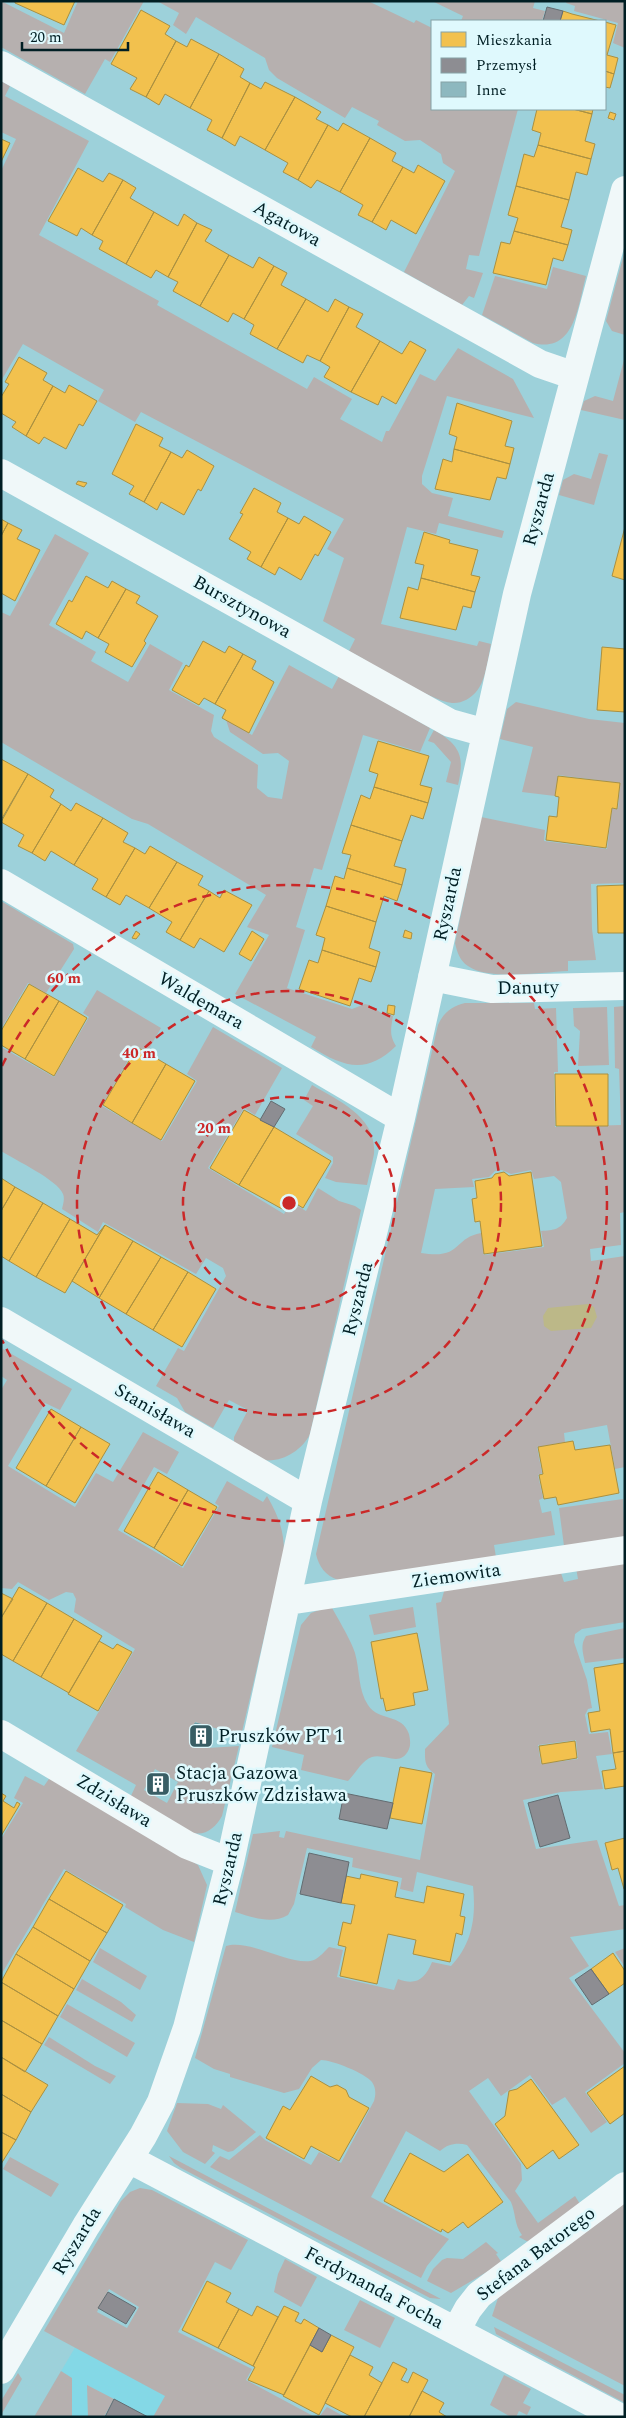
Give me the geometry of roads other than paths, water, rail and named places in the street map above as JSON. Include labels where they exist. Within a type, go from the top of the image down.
[{"type":"street","name":"Agatowa","points":[[1,65],[540,364],[575,376]]},
{"type":"street","name":"Ryszarda","points":[[1,2370],[86,2226],[129,2159],[161,2102],[177,2060],[230,1862],[288,1601],[308,1501],[401,1118],[486,733],[535,522],[625,190]]},
{"type":"street","name":"Bursztynowa","points":[[1,473],[450,723],[486,733]]},
{"type":"street","name":"Waldemara","points":[[1,883],[401,1118]]},
{"type":"street","name":"Danuty","points":[[432,977],[492,989],[625,986]]},
{"type":"street","name":"Stanisława","points":[[1,1321],[308,1501]]},
{"type":"street","name":"Ziemowita","points":[[288,1601],[625,1550]]},
{"type":"street","name":"Zdzisława","points":[[1,1734],[187,1845],[230,1862]]},
{"type":"street","name":"Ferdynanda Focha","points":[[129,2159],[619,2417]]},
{"type":"street","name":"Stefana Batorego","points":[[456,2330],[468,2308],[479,2295],[625,2186]]},
{"type":"place","name":"Pruszków PT 1","points":[[201,1736]]},
{"type":"place","name":"Stacja Gazowa Pruszków Zdzisława","points":[[158,1784]]}]
